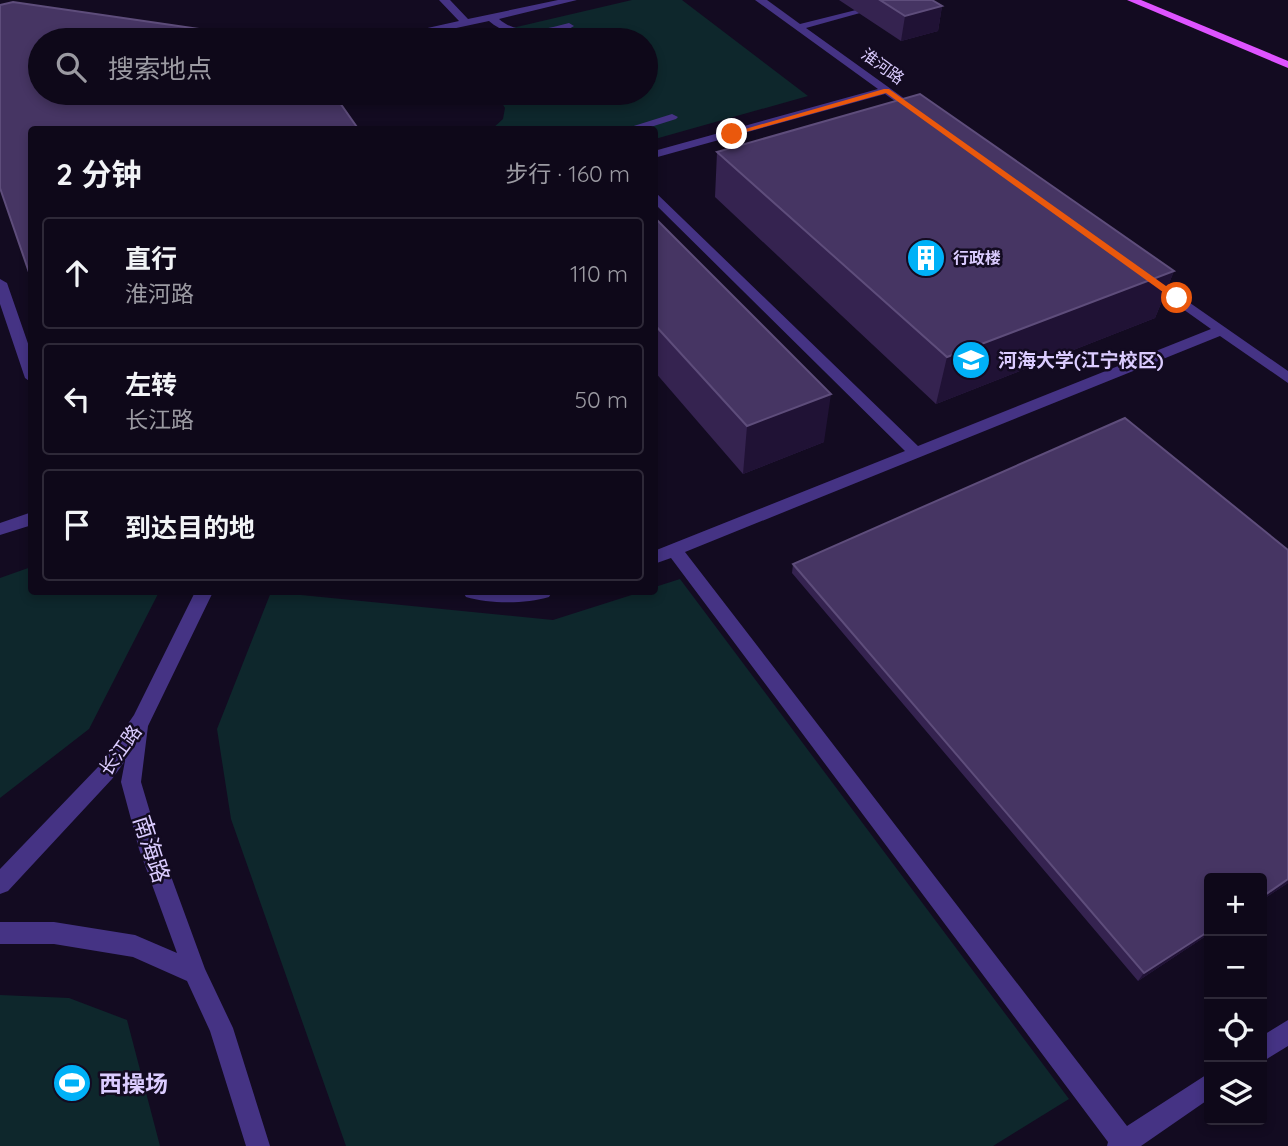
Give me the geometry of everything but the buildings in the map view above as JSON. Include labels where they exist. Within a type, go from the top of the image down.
[{"type":"main road","points":[[1132,0],[1288,65]]},
{"type":"street","points":[[444,0],[467,24]]},
{"type":"street","points":[[447,28],[572,0]]},
{"type":"street","name":"淮河路","points":[[760,0],[932,122]]},
{"type":"street","points":[[799,27],[856,11]]},
{"type":"street","points":[[492,18],[501,28]]},
{"type":"street","points":[[559,28],[569,26]]},
{"type":"street","points":[[658,154],[887,90]]},
{"type":"street","points":[[641,126],[672,117]]},
{"type":"street","points":[[658,199],[916,453]]},
{"type":"street","points":[[1132,266],[1288,378]]},
{"type":"street","points":[[0,283],[28,366]]},
{"type":"street","points":[[1204,1088],[1121,1144],[664,554],[1222,330]]},
{"type":"street","points":[[0,529],[28,519]]},
{"type":"street","name":"长江路","points":[[0,884],[105,773],[141,721],[203,595]]},
{"type":"street","name":"南海路","points":[[141,721],[131,782],[150,849],[195,973],[221,1028],[258,1146]]},
{"type":"street","points":[[0,933],[54,933],[135,946],[195,973]]},
{"type":"street","points":[[1267,1047],[1288,1032]]},
{"type":"green space","points":[[632,0],[682,0],[808,96],[658,138],[658,126],[495,126],[503,119],[503,105],[658,105],[658,28],[512,28]]},
{"type":"green space","points":[[28,568],[28,595],[157,595],[89,729],[0,798],[0,578]]},
{"type":"green space","points":[[680,579],[1069,1099],[993,1146],[346,1146],[231,819],[217,729],[270,595],[301,595],[553,620],[632,595],[658,595],[658,586]]},
{"type":"green space","name":"西操场","points":[[0,995],[69,998],[127,1020],[160,1146],[0,1146]]},
{"type":"place","name":"行政楼","points":[[926,258]]},
{"type":"place","name":"河海大学(江宁校区)","points":[[971,360]]},
{"type":"place","name":"西操场","points":[[72,1083]]},
{"type":"route","points":[[732,134],[887,90],[1177,298]]}]
